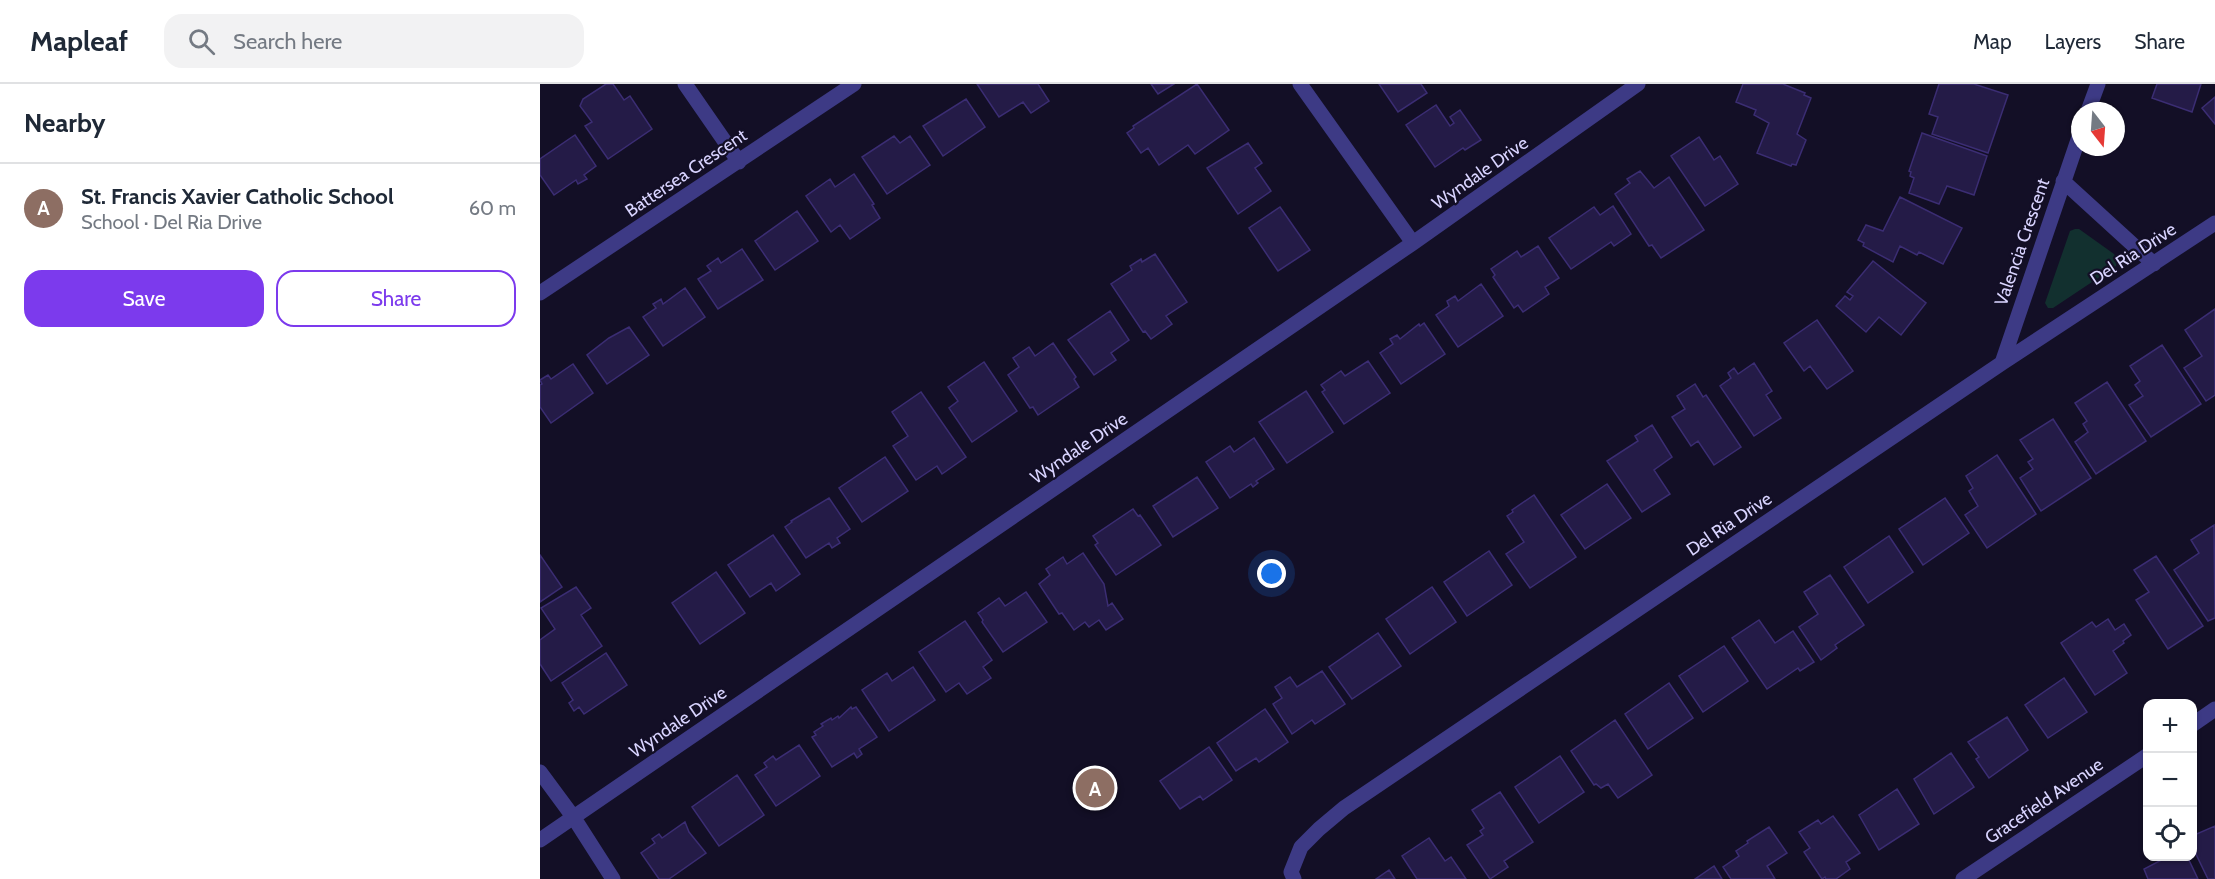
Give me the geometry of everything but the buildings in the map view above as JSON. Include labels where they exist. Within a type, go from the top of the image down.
[{"type":"street","points":[[685,84],[739,162]]},
{"type":"street","name":"Battersea Crescent","points":[[540,293],[854,84]]},
{"type":"street","points":[[1300,84],[1413,243]]},
{"type":"street","name":"Wyndale Drive","points":[[540,840],[1413,243],[1638,84]]},
{"type":"street","points":[[2091,102],[2098,84]]},
{"type":"street","name":"Valencia Crescent","points":[[2002,363],[2072,156]]},
{"type":"street","points":[[2063,181],[2154,264]]},
{"type":"street","name":"Del Ria Drive","points":[[1294,879],[1291,872],[1301,847],[1344,808],[2002,363],[2215,223]]},
{"type":"street","points":[[2197,722],[2215,710]]},
{"type":"street","name":"Gracefield Avenue","points":[[1963,879],[2143,758]]},
{"type":"street","points":[[540,771],[574,818],[613,879]]},
{"type":"green space","points":[[2079,229],[2114,254],[2117,260],[2116,266],[2053,308],[2048,308],[2045,303],[2070,231]]},
{"type":"place","name":"St. Francis Xavier Catholic School","points":[[1095,788]]}]
